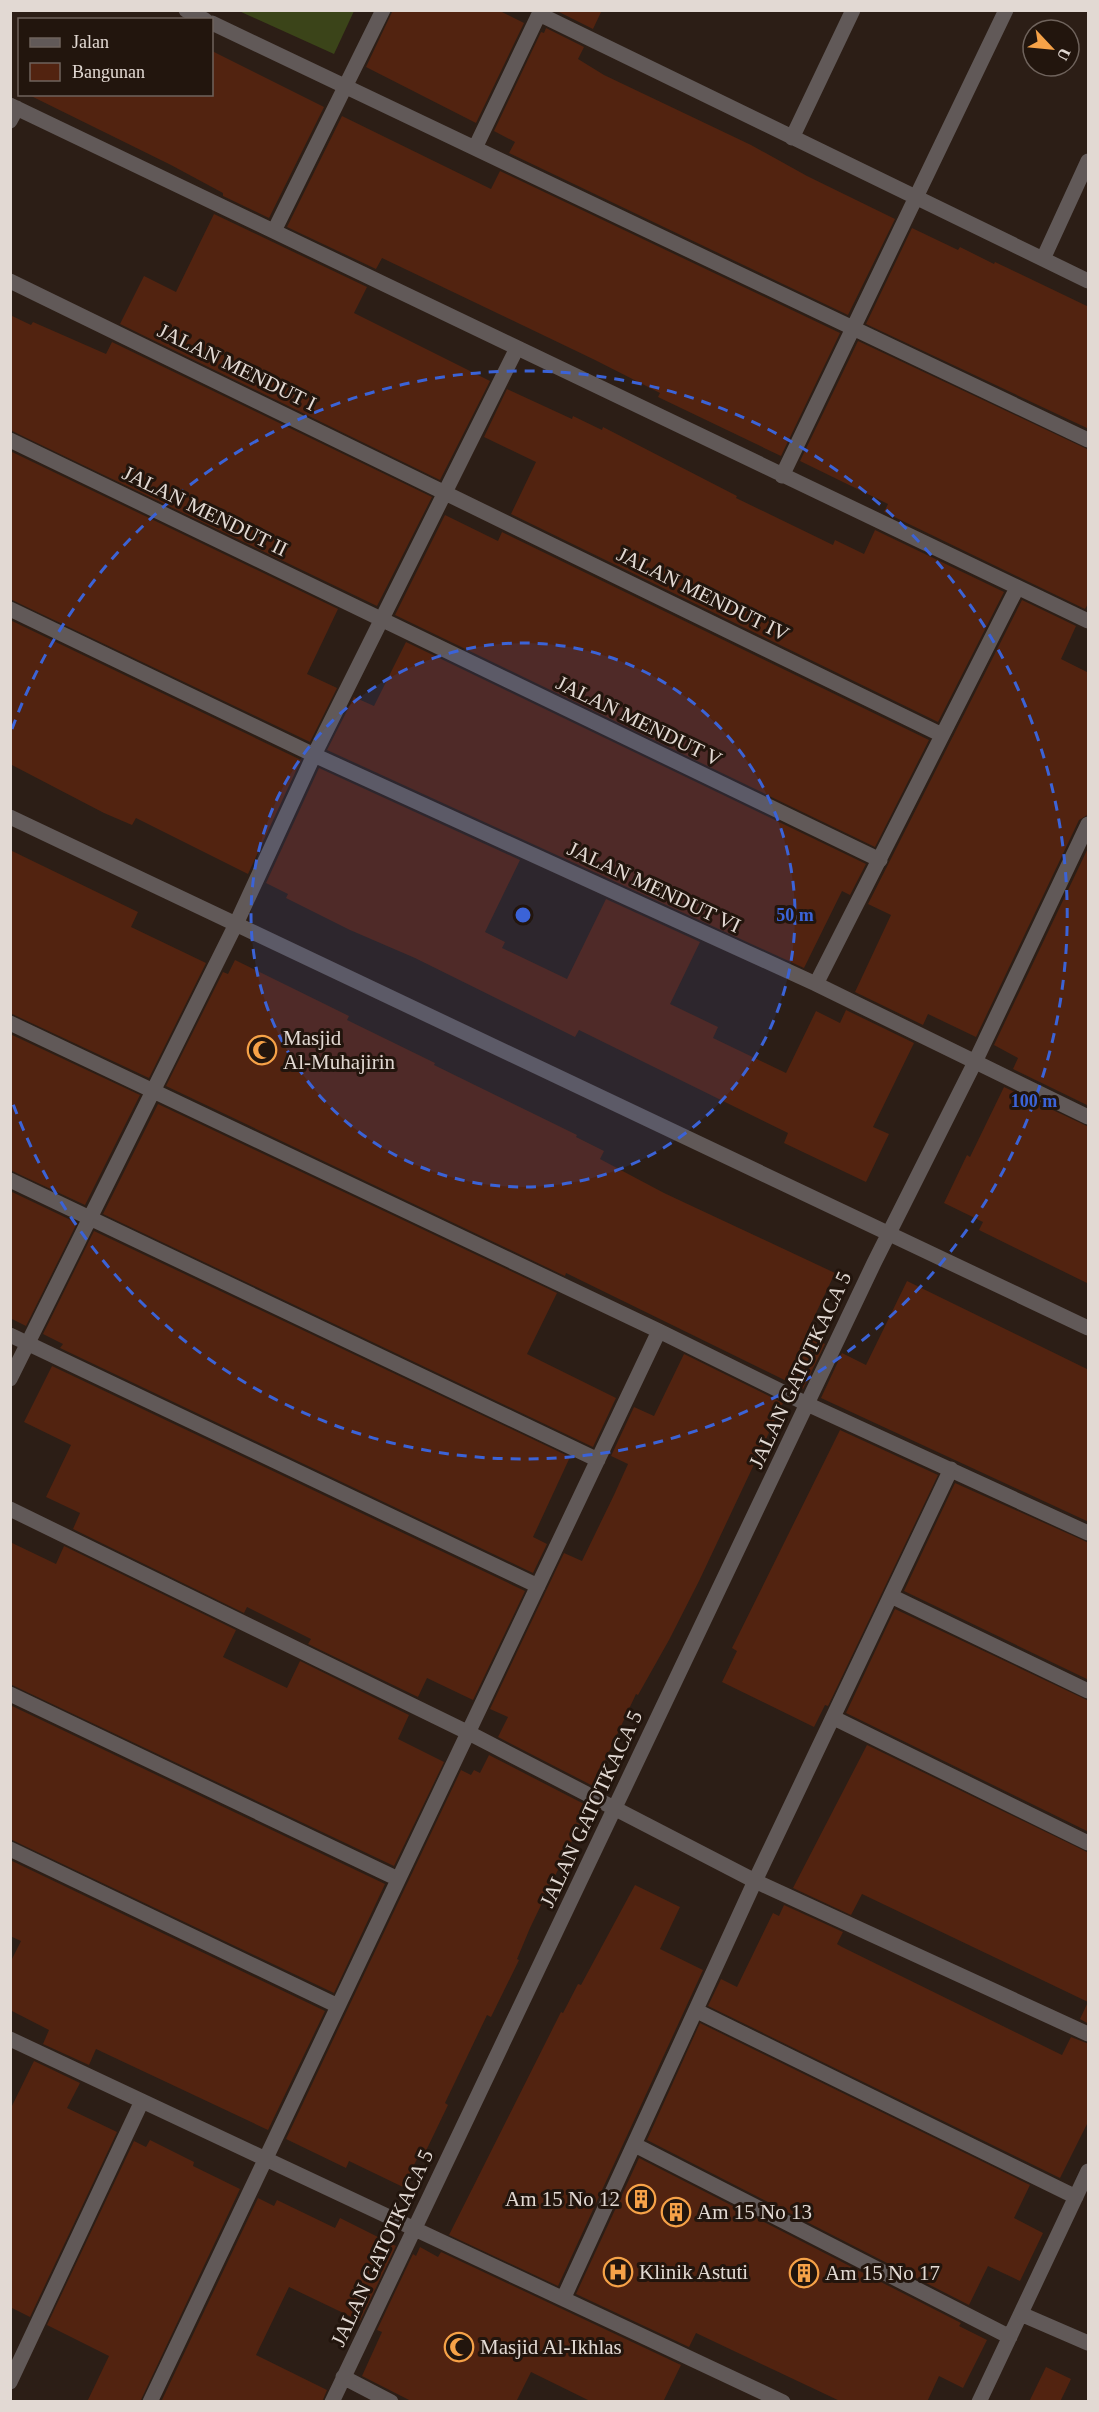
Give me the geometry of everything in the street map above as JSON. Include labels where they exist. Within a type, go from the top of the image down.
[{"type":"street","points":[[186,10],[201,18]]},
{"type":"street","points":[[274,231],[383,10]]},
{"type":"street","points":[[792,138],[853,10]]},
{"type":"street","points":[[782,476],[1006,10]]},
{"type":"street","points":[[475,148],[540,12],[916,199],[1089,281]]},
{"type":"street","points":[[213,23],[1089,440]]},
{"type":"street","points":[[13,111],[274,231],[1089,621]]},
{"type":"street","points":[[1043,260],[1089,161]]},
{"type":"street","name":"JALAN MENDUT I","points":[[10,281],[445,491]]},
{"type":"street","points":[[10,1379],[236,924],[314,755],[517,348]]},
{"type":"street","name":"JALAN MENDUT II","points":[[10,440],[381,619]]},
{"type":"street","name":"JALAN MENDUT IV","points":[[445,491],[942,735]]},
{"type":"street","points":[[816,984],[1017,588]]},
{"type":"street","name":"JALAN MENDUT VI","points":[[10,609],[314,755],[816,984],[1089,1117]]},
{"type":"street","name":"JALAN MENDUT V","points":[[381,619],[880,860]]},
{"type":"street","points":[[10,817],[1089,1328]]},
{"type":"street","name":"JALAN GATOTKACA 5","points":[[332,2402],[888,1234],[975,1062],[1089,824]]},
{"type":"street","points":[[10,1023],[659,1331],[807,1404],[1089,1533]]},
{"type":"street","points":[[10,1180],[598,1460]]},
{"type":"street","points":[[150,2402],[659,1331]]},
{"type":"street","points":[[10,1335],[538,1586]]},
{"type":"street","points":[[564,2297],[755,1881],[951,1469]]},
{"type":"street","points":[[10,1509],[469,1733],[755,1881],[1089,2034]]},
{"type":"street","points":[[891,1596],[1089,1691]]},
{"type":"street","points":[[10,1694],[398,1880]]},
{"type":"street","points":[[834,1718],[1089,1844]]},
{"type":"street","points":[[10,1849],[338,2006]]},
{"type":"street","points":[[696,2012],[1076,2197]]},
{"type":"street","points":[[12,2043],[142,2101],[414,2230],[564,2297],[783,2402]]},
{"type":"street","points":[[10,2382],[142,2101]]},
{"type":"street","points":[[635,2145],[1010,2337]]},
{"type":"street","points":[[979,2402],[1089,2171]]},
{"type":"street","points":[[1021,2314],[1089,2343]]},
{"type":"street","points":[[344,2377],[391,2402]]},
{"type":"green space","points":[[239,11],[354,11],[334,54]]},
{"type":"building","points":[[393,10],[498,10],[524,23],[476,123],[366,67]]},
{"type":"building","points":[[555,10],[602,10],[593,29]]},
{"type":"building","points":[[546,28],[584,47],[578,59],[604,75],[751,145],[807,176],[895,219],[848,315],[509,153],[515,142],[494,131],[541,32],[544,33]]},
{"type":"building","points":[[213,52],[324,107],[269,218],[223,196],[223,193],[31,96],[213,96]]},
{"type":"building","points":[[342,116],[491,189],[500,171],[840,333],[781,456],[658,397],[660,393],[595,360],[382,258],[376,269],[287,227]]},
{"type":"building","points":[[214,214],[367,287],[354,313],[490,381],[440,480],[120,324],[144,276],[176,292]]},
{"type":"building","points":[[912,228],[958,250],[960,247],[994,264],[995,262],[1089,307],[1089,429],[866,324]]},
{"type":"building","points":[[10,315],[31,325],[33,322],[106,354],[112,342],[432,497],[377,606],[10,430]]},
{"type":"building","points":[[858,341],[1089,450],[1089,602],[1085,609],[884,512],[888,504],[800,461]]},
{"type":"building","points":[[507,389],[572,419],[573,416],[602,430],[603,427],[737,496],[736,498],[833,545],[835,540],[864,554],[875,530],[1004,592],[938,722],[511,514],[536,462],[484,437]]},
{"type":"building","points":[[10,451],[338,609],[307,674],[337,688],[310,742],[10,599]]},
{"type":"building","points":[[445,515],[498,541],[502,532],[929,740],[875,847],[395,615]]},
{"type":"building","points":[[1022,600],[1076,626],[1061,659],[1089,673],[1089,814],[1079,820],[976,1037],[928,1014],[923,1025],[855,992],[891,915],[868,904]]},
{"type":"building","points":[[10,620],[301,760],[248,874],[136,818],[132,825],[104,813],[10,764]]},
{"type":"building","points":[[406,642],[866,864],[850,895],[842,891],[804,968],[327,750],[354,697],[374,706]]},
{"type":"building","points":[[319,768],[520,860],[485,932],[505,942],[502,948],[567,979],[606,899],[700,942],[670,1004],[718,1027],[713,1038],[786,1073],[816,1011],[840,1023],[846,1010],[914,1043],[873,1127],[889,1134],[866,1182],[784,1143],[788,1133],[579,1030],[575,1037],[415,958],[350,930],[286,898],[288,894],[266,883]]},
{"type":"building","points":[[1089,846],[1089,1106],[1013,1069],[1018,1058],[994,1045]]},
{"type":"building","points":[[10,850],[138,912],[131,927],[206,963],[149,1078],[10,1013]]},
{"type":"building","points":[[235,960],[349,1016],[347,1020],[435,1063],[434,1065],[577,1135],[576,1137],[604,1151],[600,1159],[664,1193],[835,1273],[807,1332],[825,1344],[803,1389],[566,1273],[565,1276],[166,1086],[223,972],[228,974]]},
{"type":"building","points":[[10,1034],[140,1095],[85,1205],[10,1170]]},
{"type":"building","points":[[1004,1087],[1089,1127],[1089,1284],[979,1230],[983,1222],[944,1203],[967,1155],[970,1157]]},
{"type":"building","points":[[158,1104],[557,1293],[527,1354],[616,1398],[593,1447],[103,1214]]},
{"type":"building","points":[[10,1191],[77,1223],[26,1326],[10,1318]]},
{"type":"building","points":[[94,1231],[570,1457],[533,1537],[547,1544],[533,1573],[60,1348],[63,1344],[43,1334]]},
{"type":"building","points":[[907,1281],[1089,1370],[1089,1522],[821,1398],[842,1353],[866,1365]]},
{"type":"building","points":[[684,1354],[783,1403],[699,1581],[669,1640],[638,1695],[636,1694],[593,1786],[498,1737],[508,1717],[490,1709],[564,1553],[582,1561],[614,1495],[628,1464],[611,1456],[634,1407],[654,1416]]},
{"type":"building","points":[[52,1366],[525,1591],[473,1700],[427,1678],[418,1697],[308,1644],[311,1639],[247,1607],[244,1613],[73,1529],[80,1513],[46,1497],[71,1445],[24,1422]]},
{"type":"building","points":[[840,1430],[938,1475],[828,1706],[825,1705],[814,1727],[722,1682],[737,1651],[732,1648]]},
{"type":"building","points":[[955,1483],[1089,1543],[1089,1680],[904,1591]]},
{"type":"building","points":[[10,1542],[56,1564],[64,1546],[236,1630],[223,1657],[287,1688],[300,1661],[409,1715],[398,1739],[444,1762],[394,1866],[10,1684]]},
{"type":"building","points":[[895,1609],[1089,1701],[1089,1832],[846,1713]]},
{"type":"building","points":[[10,1705],[385,1884],[334,1993],[10,1839]]},
{"type":"building","points":[[867,1745],[1089,1853],[1089,2024],[1080,2019],[1088,2002],[862,1894],[851,1915],[793,1888]]},
{"type":"building","points":[[489,1755],[584,1804],[576,1822],[580,1824],[530,1928],[517,1959],[519,1960],[491,2017],[487,2015],[445,2103],[448,2105],[422,2159],[418,2157],[403,2187],[349,2161],[346,2168],[286,2139],[461,1770],[471,1775],[474,1770],[480,1773]]},
{"type":"building","points":[[10,1860],[325,2011],[268,2130],[96,2049],[89,2065],[43,2044],[49,2030],[10,2010],[10,1963],[21,1941],[10,1936]]},
{"type":"building","points":[[635,1885],[680,1907],[660,1949],[703,1970],[558,2286],[449,2235],[561,2012],[563,2013],[578,1984],[581,1985]]},
{"type":"building","points":[[784,1905],[843,1932],[837,1944],[842,1947],[1062,2055],[1071,2037],[1089,2044],[1089,2120],[1060,2178],[708,2006],[721,1979],[737,1987],[773,1913],[779,1916]]},
{"type":"building","points":[[700,2023],[1030,2185],[1014,2218],[1043,2233],[1020,2281],[988,2266],[969,2305],[647,2140]]},
{"type":"building","points":[[34,2061],[80,2083],[67,2108],[117,2132],[30,2317],[10,2307],[10,2110]]},
{"type":"building","points":[[150,2140],[194,2162],[193,2166],[240,2189],[140,2402],[87,2402],[109,2356],[47,2325],[134,2141],[146,2147]]},
{"type":"building","points":[[639,2158],[961,2323],[959,2326],[987,2340],[963,2388],[939,2376],[927,2402],[842,2402],[696,2333],[689,2347],[576,2294]]},
{"type":"building","points":[[258,2198],[274,2206],[277,2200],[335,2228],[340,2218],[396,2246],[360,2321],[289,2287],[256,2355],[327,2390],[322,2402],[161,2402]]},
{"type":"building","name":"Masjid Al-Ikhlas","points":[[420,2247],[438,2257],[441,2252],[681,2365],[663,2402],[592,2402],[531,2372],[516,2402],[413,2402],[362,2376],[382,2332],[377,2330],[413,2254],[416,2256]]},
{"type":"building","points":[[1046,2367],[1071,2379],[1060,2402],[1029,2402]]},
{"type":"place","name":"Masjid Al-Muhajirin","points":[[262,1050]]},
{"type":"place","name":"Am 15 No 12","points":[[641,2199]]},
{"type":"place","name":"Am 15 No 13","points":[[676,2212]]},
{"type":"place","name":"Klinik Astuti","points":[[618,2272]]},
{"type":"place","name":"Am 15 No 17","points":[[804,2273]]},
{"type":"place","name":"Masjid Al-Ikhlas","points":[[459,2347]]}]
